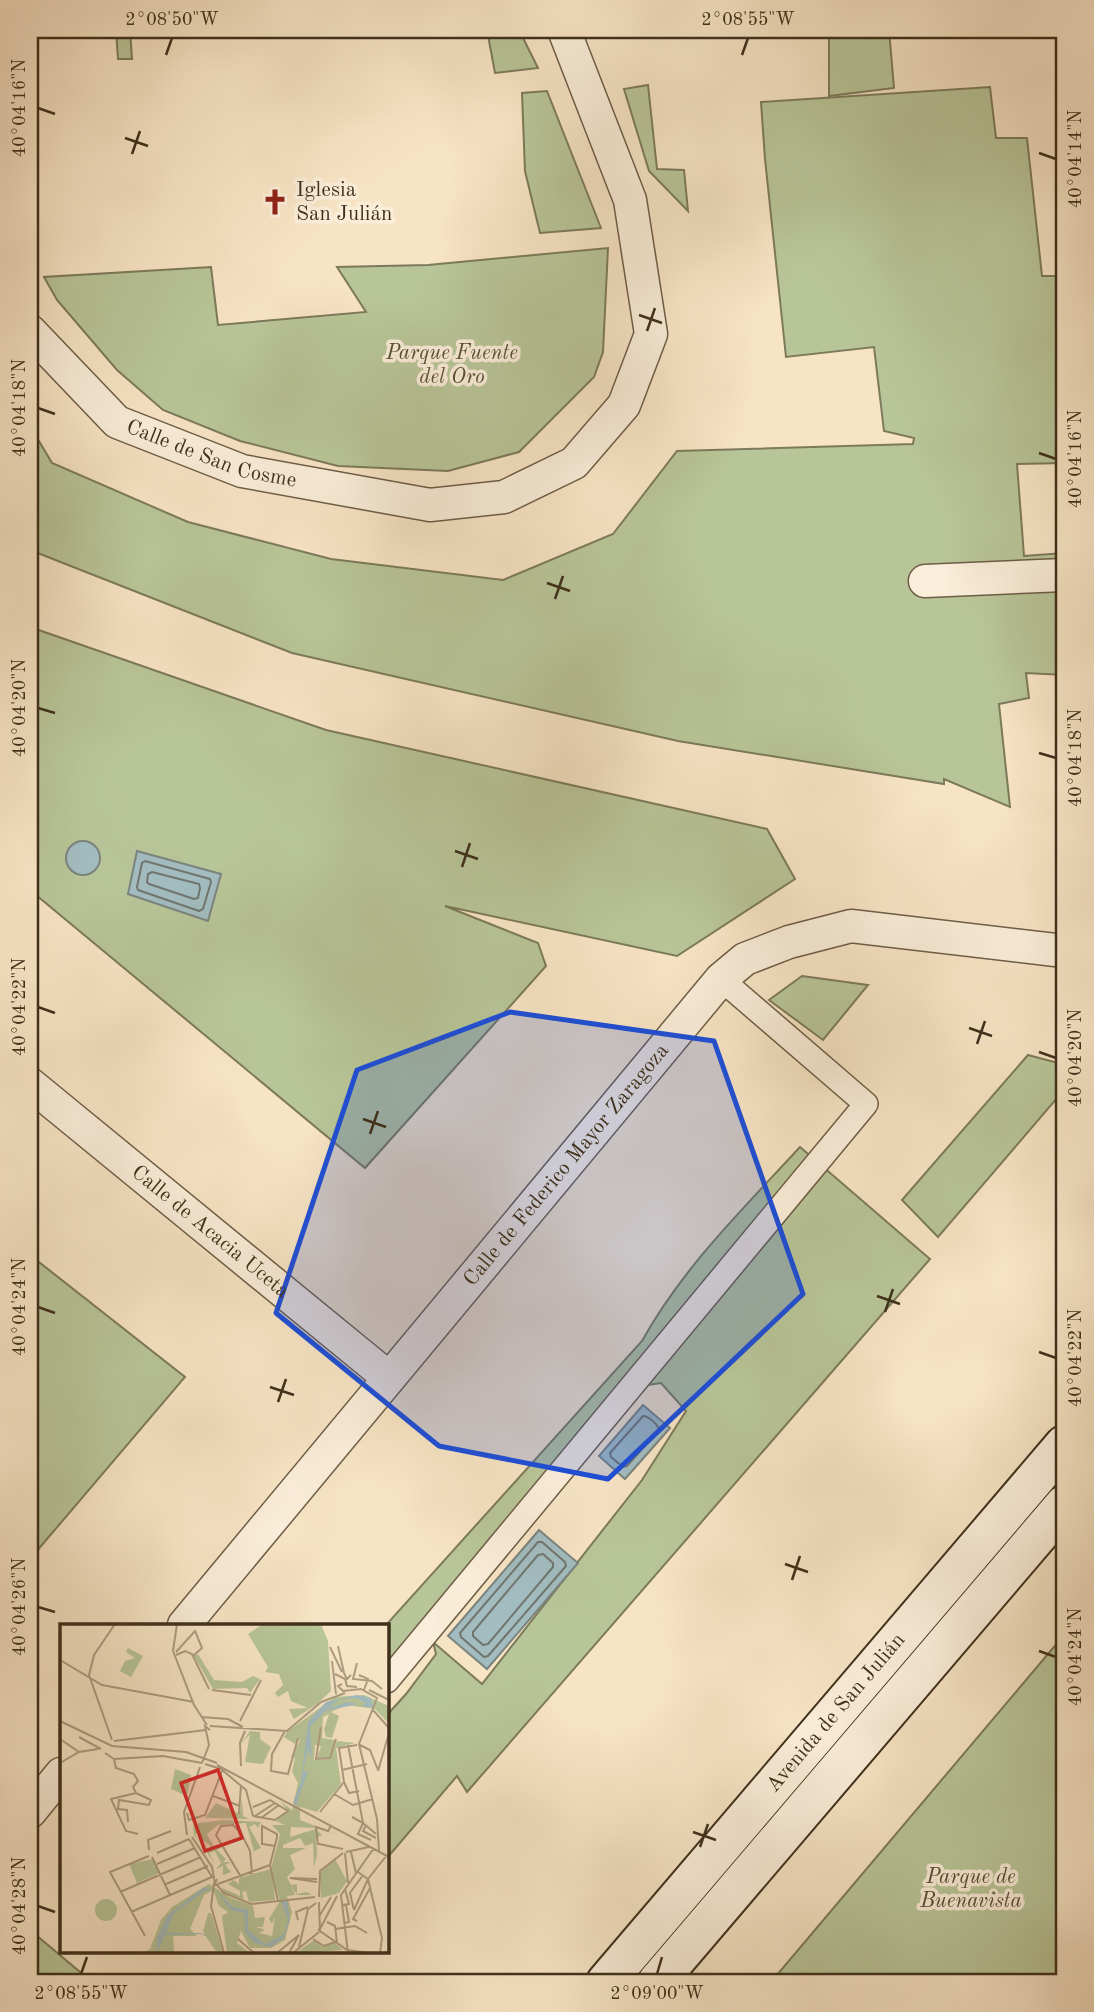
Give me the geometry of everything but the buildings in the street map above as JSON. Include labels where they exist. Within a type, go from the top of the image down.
[{"type":"main road","name":"Avenida de San Julián","points":[[606,1982],[1064,1446]]},
{"type":"main road","name":"Avenida de San Julián","points":[[657,1982],[1064,1505]]},
{"type":"street","name":"Calle de San Cosme","points":[[30,331],[117,422],[242,471],[430,505],[504,497],[575,463],[624,405],[651,334],[630,200],[564,30]]},
{"type":"street","points":[[925,581],[1064,575]]},
{"type":"street","name":"Calle de Federico Mayor Zaragoza","points":[[185,1624],[721,979],[745,960],[789,942],[850,926],[1064,951]]},
{"type":"street","points":[[388,1680],[866,1104],[721,979]]},
{"type":"street","name":"Calle de Acacia Uceta","points":[[30,1084],[389,1378]]},
{"type":"street","points":[[30,1812],[60,1775]]},
{"type":"highlighted area","points":[[510,1012],[714,1041],[803,1294],[608,1479],[439,1446],[276,1313],[357,1070]]},
{"type":"green space","points":[[116,30],[130,30],[132,59],[118,59]]},
{"type":"green space","points":[[487,30],[519,30],[538,68],[495,73]]},
{"type":"green space","points":[[829,30],[889,30],[894,88],[829,96]]},
{"type":"green space","points":[[648,85],[657,169],[684,170],[688,211],[649,171],[624,89]]},
{"type":"green space","points":[[990,87],[996,138],[1027,138],[1042,276],[1064,276],[1064,463],[1017,464],[1024,556],[1064,553],[1064,675],[1026,673],[1029,698],[999,704],[1010,807],[944,779],[944,784],[678,741],[292,653],[30,550],[30,426],[52,463],[188,522],[331,559],[503,580],[613,534],[677,451],[913,444],[914,438],[884,431],[874,347],[786,357],[761,102]]},
{"type":"green space","points":[[547,91],[601,228],[540,233],[525,171],[522,93]]},
{"type":"green space","name":"Parque Fuente del Oro","points":[[608,248],[603,352],[594,377],[519,452],[448,471],[338,466],[240,441],[163,410],[117,370],[57,300],[44,277],[211,267],[218,325],[366,312],[337,267],[428,265]]},
{"type":"green space","points":[[30,627],[326,730],[767,829],[795,879],[677,956],[445,906],[538,943],[546,966],[365,1168],[30,890]]},
{"type":"green space","points":[[802,976],[868,985],[823,1040],[769,1000]]},
{"type":"green space","points":[[1028,1055],[1064,1063],[1064,1090],[938,1237],[902,1200]]},
{"type":"green space","points":[[800,1147],[930,1259],[467,1792],[457,1776],[388,1857],[388,1714],[436,1654],[433,1642],[482,1684],[642,1480],[686,1411],[661,1383],[648,1385],[406,1651],[388,1661],[387,1624],[642,1341],[676,1288],[736,1216]]},
{"type":"green space","points":[[30,1255],[185,1377],[30,1559]]},
{"type":"green space","name":"Parque de Buenavista","points":[[1064,1635],[1064,1982],[771,1982]]},
{"type":"green space","points":[[30,1930],[92,1982],[30,1982]]},
{"type":"water","points":[[83,841],[95,846],[100,858],[95,870],[83,875],[71,870],[66,858],[71,846]]},
{"type":"water","points":[[137,851],[221,874],[208,921],[128,894]]},
{"type":"water","points":[[643,1405],[670,1428],[625,1479],[599,1456]]},
{"type":"water","points":[[539,1530],[578,1563],[487,1669],[448,1636]]},
{"type":"place","name":"Iglesia San Julián","points":[[275,202]]}]
